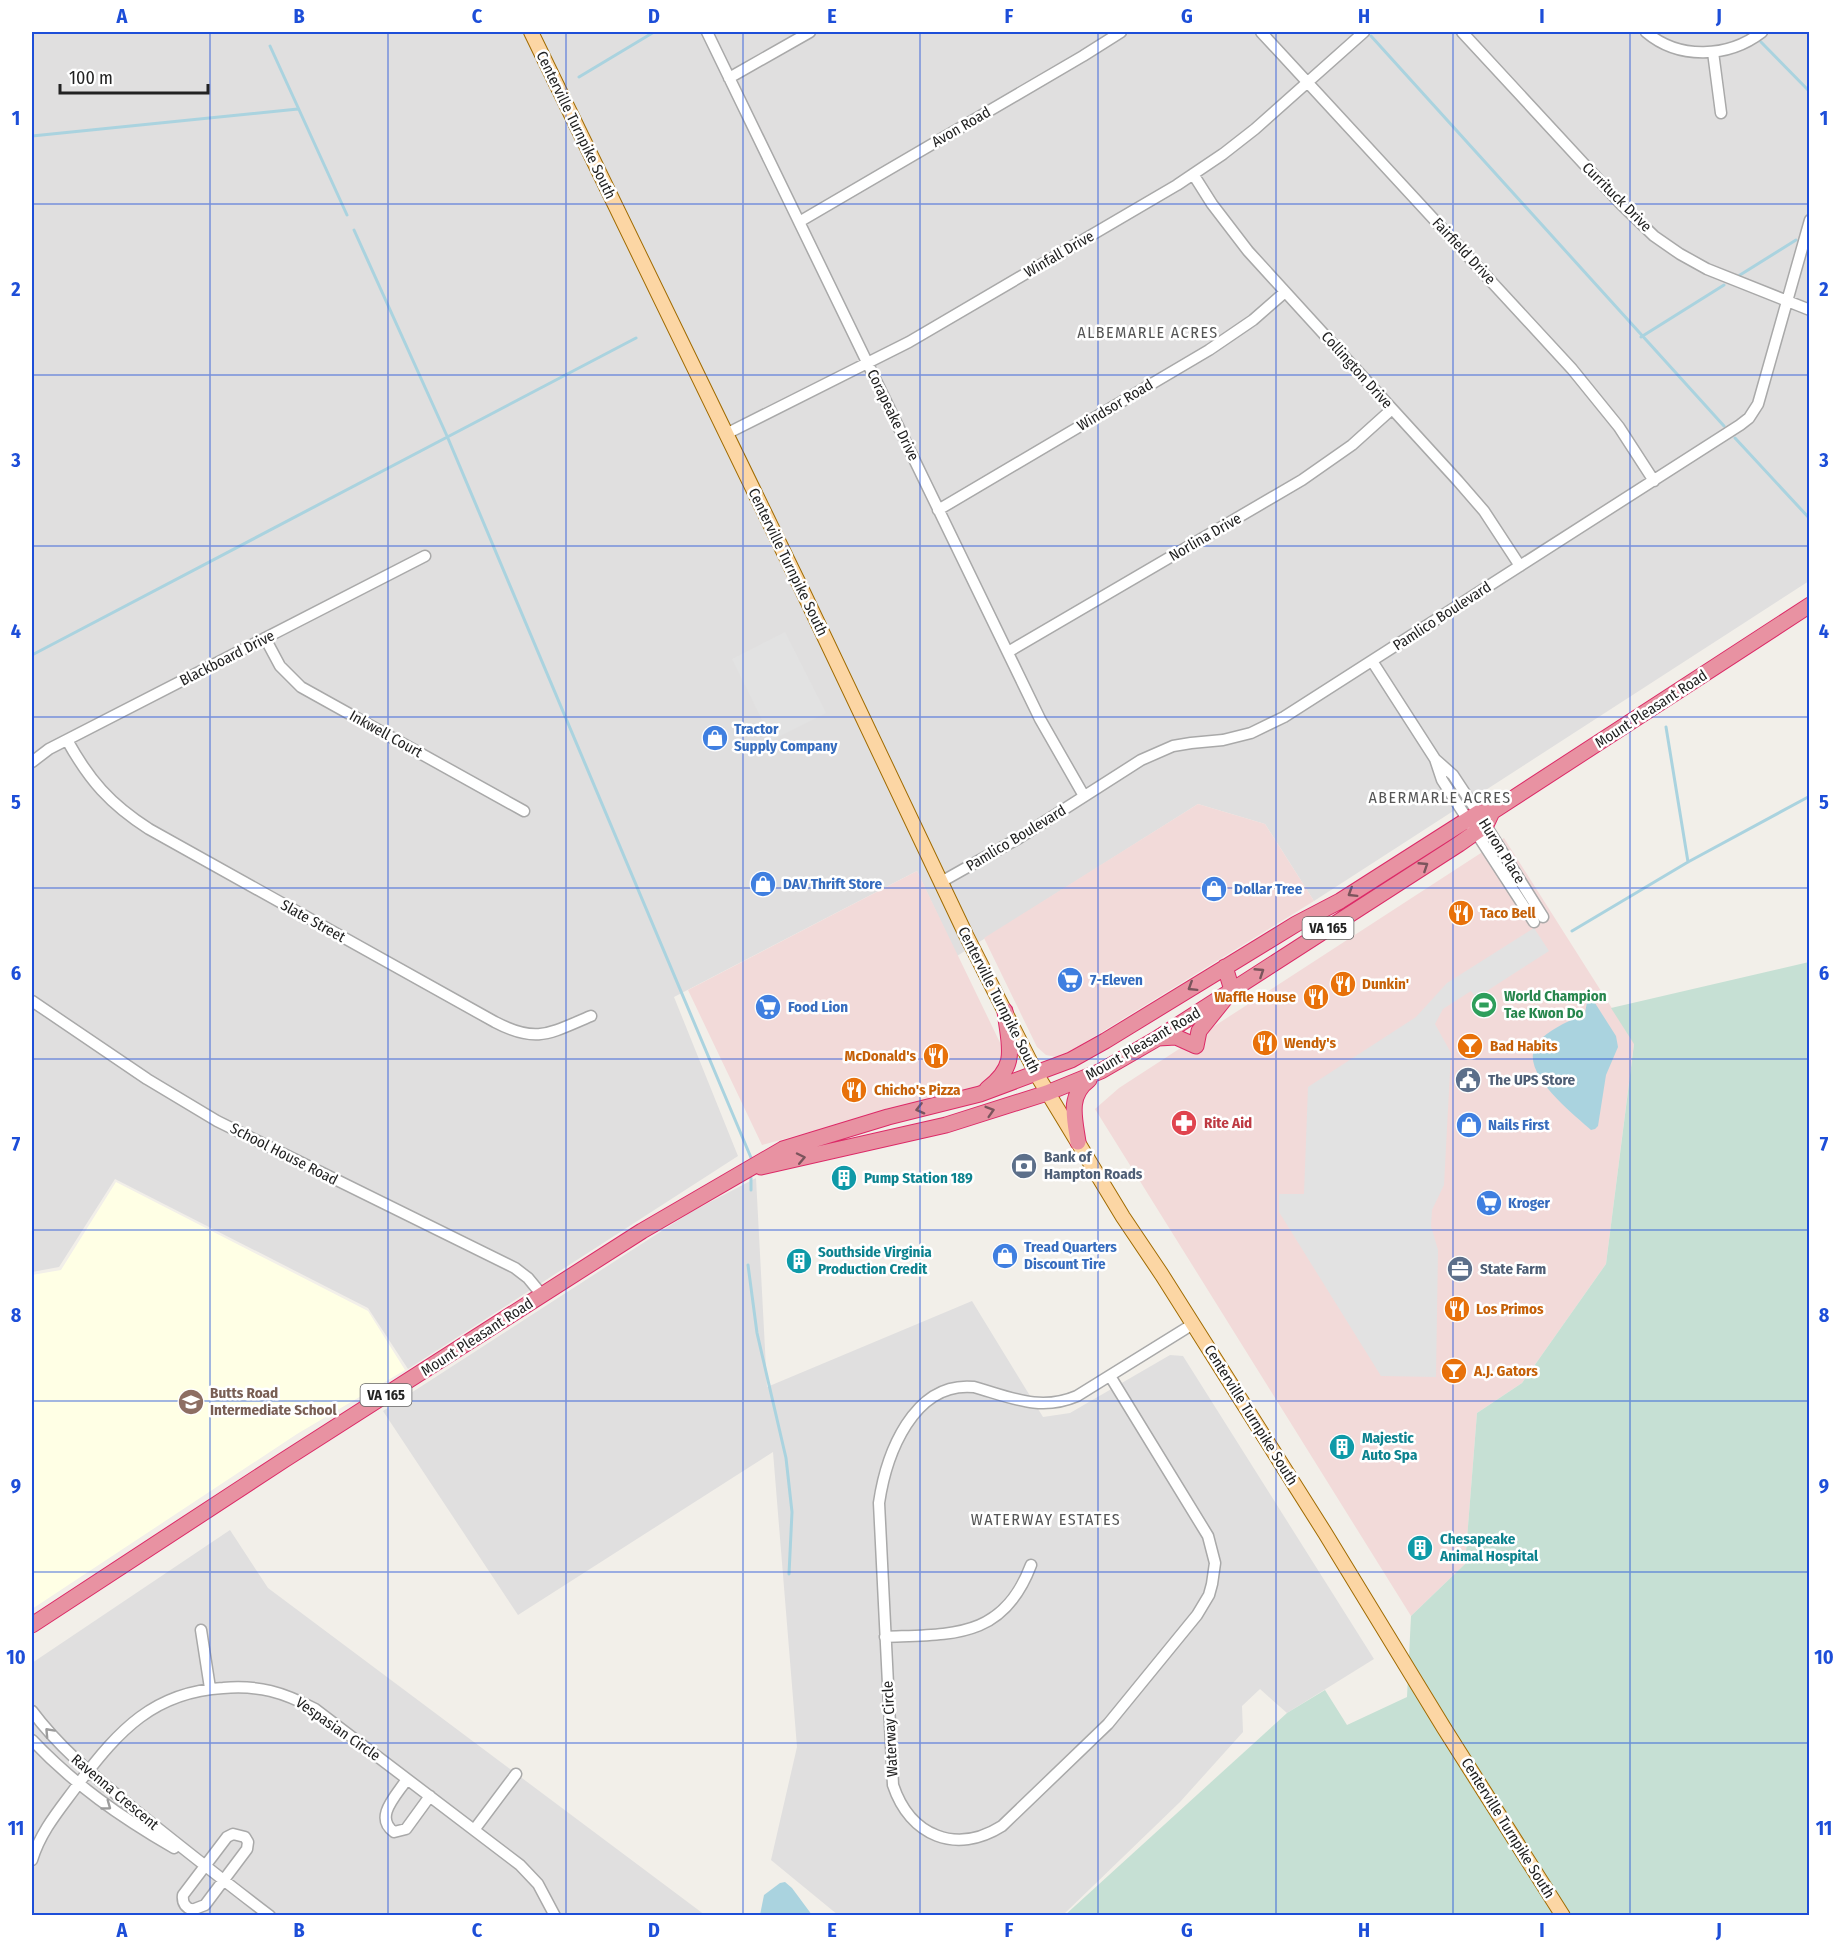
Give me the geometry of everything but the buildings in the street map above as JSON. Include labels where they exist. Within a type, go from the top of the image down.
[{"type":"highway","name":"Mount Pleasant Road","points":[[744,1172],[946,1125],[1047,1093],[1101,1071],[1158,1038],[1232,990],[1480,821],[1809,605]]},
{"type":"highway","name":"Mount Pleasant Road","points":[[32,1625],[284,1460],[642,1231],[783,1149],[888,1117],[980,1094],[1037,1075],[1071,1060],[1224,967],[1480,821]]},
{"type":"highway","points":[[1158,1038],[1176,1037],[1196,1046],[1199,1030],[1232,990],[1224,967]]},
{"type":"highway","points":[[980,1094],[999,1080],[1007,1068],[1010,1049],[1005,1011]]},
{"type":"highway","points":[[1078,1143],[1075,1097],[1083,1085],[1101,1071]]},
{"type":"main road","name":"Centerville Turnpike South","points":[[531,32],[941,882],[1037,1075],[1123,1217],[1325,1533],[1444,1728],[1563,1916]]},
{"type":"street","name":"Corapeake Drive","points":[[707,32],[1050,738],[1084,796]]},
{"type":"street","points":[[729,78],[810,32]]},
{"type":"street","name":"Avon Road","points":[[799,222],[1121,32]]},
{"type":"street","name":"Fairfield Drive","points":[[1261,32],[1572,369],[1609,414],[1654,481]]},
{"type":"street","name":"Winfall Drive","points":[[726,434],[868,364],[1193,174],[1247,135],[1309,83],[1364,32]]},
{"type":"street","name":"Currituck Drive","points":[[1462,32],[1621,204],[1654,236],[1707,269],[1809,310]]},
{"type":"street","points":[[1646,32],[1660,42],[1690,52],[1713,52],[1743,44],[1762,32]]},
{"type":"street","points":[[1713,52],[1721,113]]},
{"type":"street","name":"Collington Drive","points":[[1193,174],[1248,251],[1484,511],[1520,566]]},
{"type":"street","name":"Pamlico Boulevard","points":[[941,882],[1019,838],[1156,753],[1191,742],[1237,737],[1272,724],[1740,425],[1755,410],[1809,220]]},
{"type":"street","name":"Windsor Road","points":[[939,510],[1209,350],[1253,320],[1285,292]]},
{"type":"street","name":"Norlina Drive","points":[[1008,652],[1302,480],[1352,445],[1392,409]]},
{"type":"street","name":"Blackboard Drive","points":[[32,762],[68,740],[425,556]]},
{"type":"street","name":"Inkwell Court","points":[[265,638],[280,666],[301,687],[524,811]]},
{"type":"street","name":"Huron Place","points":[[1372,661],[1435,759],[1453,775],[1539,920]]},
{"type":"street","name":"Slate Street","points":[[68,740],[81,766],[100,790],[129,816],[512,1031],[532,1036],[552,1033],[591,1016]]},
{"type":"street","name":"School House Road","points":[[32,1001],[147,1079],[204,1113],[515,1268],[528,1278],[542,1295]]},
{"type":"street","name":"Waterway Circle","points":[[1110,1376],[1200,1521],[1211,1545],[1215,1563],[1212,1584],[1204,1605],[1108,1724],[1002,1826],[974,1839],[942,1838],[922,1829],[912,1820],[900,1803],[893,1785],[879,1503],[882,1482],[891,1453],[916,1412],[935,1395],[953,1388],[974,1387],[1026,1402],[1046,1404],[1065,1401],[1077,1396],[1193,1324]]},
{"type":"street","points":[[885,1637],[965,1631],[986,1623],[1012,1602],[1031,1565]]},
{"type":"street","points":[[201,1630],[210,1689]]},
{"type":"street","name":"Vespasian Circle","points":[[32,1860],[33,1847],[88,1771],[118,1737],[148,1711],[181,1694],[239,1687],[290,1696],[315,1709],[520,1865],[538,1884],[555,1916]]},
{"type":"street","name":"Ravenna Crescent","points":[[32,1711],[42,1725],[88,1771],[204,1866],[270,1916]]},
{"type":"street","name":"Ravenna Crescent","points":[[32,1740],[78,1784],[125,1820],[204,1866]]},
{"type":"street","points":[[474,1830],[516,1774]]},
{"type":"street","points":[[407,1779],[384,1813],[384,1820],[388,1828],[394,1832],[406,1829],[430,1796]]},
{"type":"street","points":[[233,1834],[245,1837],[248,1842],[247,1849],[205,1905],[192,1910],[186,1907],[182,1900],[183,1895],[204,1866],[227,1837],[233,1834]]},
{"type":"shaded area","points":[[32,32],[1809,32],[1809,581],[1314,901],[1265,824],[1198,804],[957,956],[917,871],[674,997],[738,1156],[408,1369],[368,1308],[115,1179],[59,1267],[32,1272]]},
{"type":"shaded area","points":[[785,632],[826,713],[772,740],[732,659]]},
{"type":"shaded area","points":[[1198,804],[1265,824],[1314,901],[1071,1051],[1056,1057],[1046,1055],[1037,1047],[984,938]]},
{"type":"shaded area","points":[[1504,838],[1634,1043],[1606,1264],[1522,1383],[1477,1413],[1465,1564],[1411,1616],[1095,1109],[1119,1088]]},
{"type":"shaded area","points":[[917,871],[1006,1055],[988,1084],[762,1145],[688,990]]},
{"type":"shaded area","points":[[1534,928],[1549,951],[1476,998],[1471,991],[1443,1009],[1435,1024],[1451,1053],[1444,1185],[1432,1210],[1431,1226],[1438,1250],[1436,1377],[1381,1376],[1279,1212],[1279,1194],[1304,1194],[1308,1087],[1416,1017],[1447,983]]},
{"type":"shaded area","points":[[1809,962],[1809,1915],[1064,1916],[1287,1713],[1325,1690],[1347,1725],[1407,1697],[1411,1616],[1465,1564],[1477,1413],[1522,1383],[1606,1264],[1634,1044],[1611,1008]]},
{"type":"shaded area","points":[[756,1178],[767,1387],[972,1301],[1043,1417],[1070,1413],[1170,1355],[1183,1356],[1374,1659],[1287,1713],[1260,1689],[1242,1706],[1243,1732],[1180,1802],[1063,1915],[838,1915],[771,1860],[797,1747],[773,1452],[518,1615],[383,1411],[691,1212]]},
{"type":"shaded area","name":"Butts Road Intermediate School","points":[[116,1182],[368,1311],[405,1370],[297,1434],[32,1609],[32,1275],[61,1270]]},
{"type":"shaded area","points":[[230,1530],[268,1588],[705,1915],[32,1916],[32,1663]]},
{"type":"water","points":[[1590,1000],[1595,1003],[1616,1036],[1618,1047],[1606,1075],[1598,1126],[1591,1130],[1561,1103],[1540,1078],[1534,1065],[1533,1053],[1538,1042],[1548,1033],[1585,1013],[1587,1002]]},
{"type":"water","points":[[785,1882],[812,1915],[760,1915],[764,1895]]},
{"type":"waterway","points":[[579,77],[654,32]]},
{"type":"waterway","points":[[1371,36],[1724,426]]},
{"type":"waterway","points":[[1761,42],[1810,92]]},
{"type":"waterway","points":[[270,46],[347,215]]},
{"type":"waterway","points":[[32,136],[298,109]]},
{"type":"waterway","points":[[354,230],[447,436],[752,1160]]},
{"type":"waterway","points":[[1740,275],[1796,240]]},
{"type":"waterway","points":[[1641,337],[1724,285]]},
{"type":"waterway","points":[[32,655],[636,338]]},
{"type":"waterway","points":[[1735,438],[1810,519]]},
{"type":"waterway","points":[[1666,727],[1688,862]]},
{"type":"waterway","points":[[1572,931],[1688,862],[1810,796]]},
{"type":"waterway","points":[[751,1178],[751,1190]]},
{"type":"waterway","points":[[748,1265],[757,1333],[786,1458],[792,1512],[789,1574]]},
{"type":"place","name":"Tractor Supply Company","points":[[715,738]]},
{"type":"place","name":"DAV Thrift Store","points":[[763,884]]},
{"type":"place","name":"Dollar Tree","points":[[1214,889]]},
{"type":"place","name":"Taco Bell","points":[[1461,913]]},
{"type":"place","name":"7-Eleven","points":[[1070,980]]},
{"type":"place","name":"Dunkin'","points":[[1343,984]]},
{"type":"place","name":"Waffle House","points":[[1316,997]]},
{"type":"place","name":"World Champion Tae Kwon Do","points":[[1484,1005]]},
{"type":"place","name":"Food Lion","points":[[768,1007]]},
{"type":"place","name":"Wendy's","points":[[1265,1043]]},
{"type":"place","name":"Bad Habits","points":[[1470,1046]]},
{"type":"place","name":"McDonald's","points":[[936,1056]]},
{"type":"place","name":"The UPS Store","points":[[1468,1080]]},
{"type":"place","name":"Chicho's Pizza","points":[[854,1090]]},
{"type":"place","name":"Rite Aid","points":[[1184,1123]]},
{"type":"place","name":"Nails First","points":[[1469,1125]]},
{"type":"place","name":"Bank of Hampton Roads","points":[[1024,1166]]},
{"type":"place","name":"Pump Station 189","points":[[844,1178]]},
{"type":"place","name":"Kroger","points":[[1489,1203]]},
{"type":"place","name":"Tread Quarters Discount Tire","points":[[1005,1256]]},
{"type":"place","name":"Southside Virginia Production Credit","points":[[799,1261]]},
{"type":"place","name":"State Farm","points":[[1460,1269]]},
{"type":"place","name":"Los Primos","points":[[1457,1309]]},
{"type":"place","name":"A.J. Gators","points":[[1454,1371]]},
{"type":"place","name":"Butts Road Intermediate School","points":[[191,1402]]},
{"type":"place","name":"Majestic Auto Spa","points":[[1342,1447]]},
{"type":"place","name":"Chesapeake Animal Hospital","points":[[1420,1548]]},
{"type":"district","name":"ALBEMARLE ACRES","points":[[1148,332]]},
{"type":"district","name":"ABERMARLE ACRES","points":[[1440,797]]},
{"type":"district","name":"WATERWAY ESTATES","points":[[1046,1519]]}]
